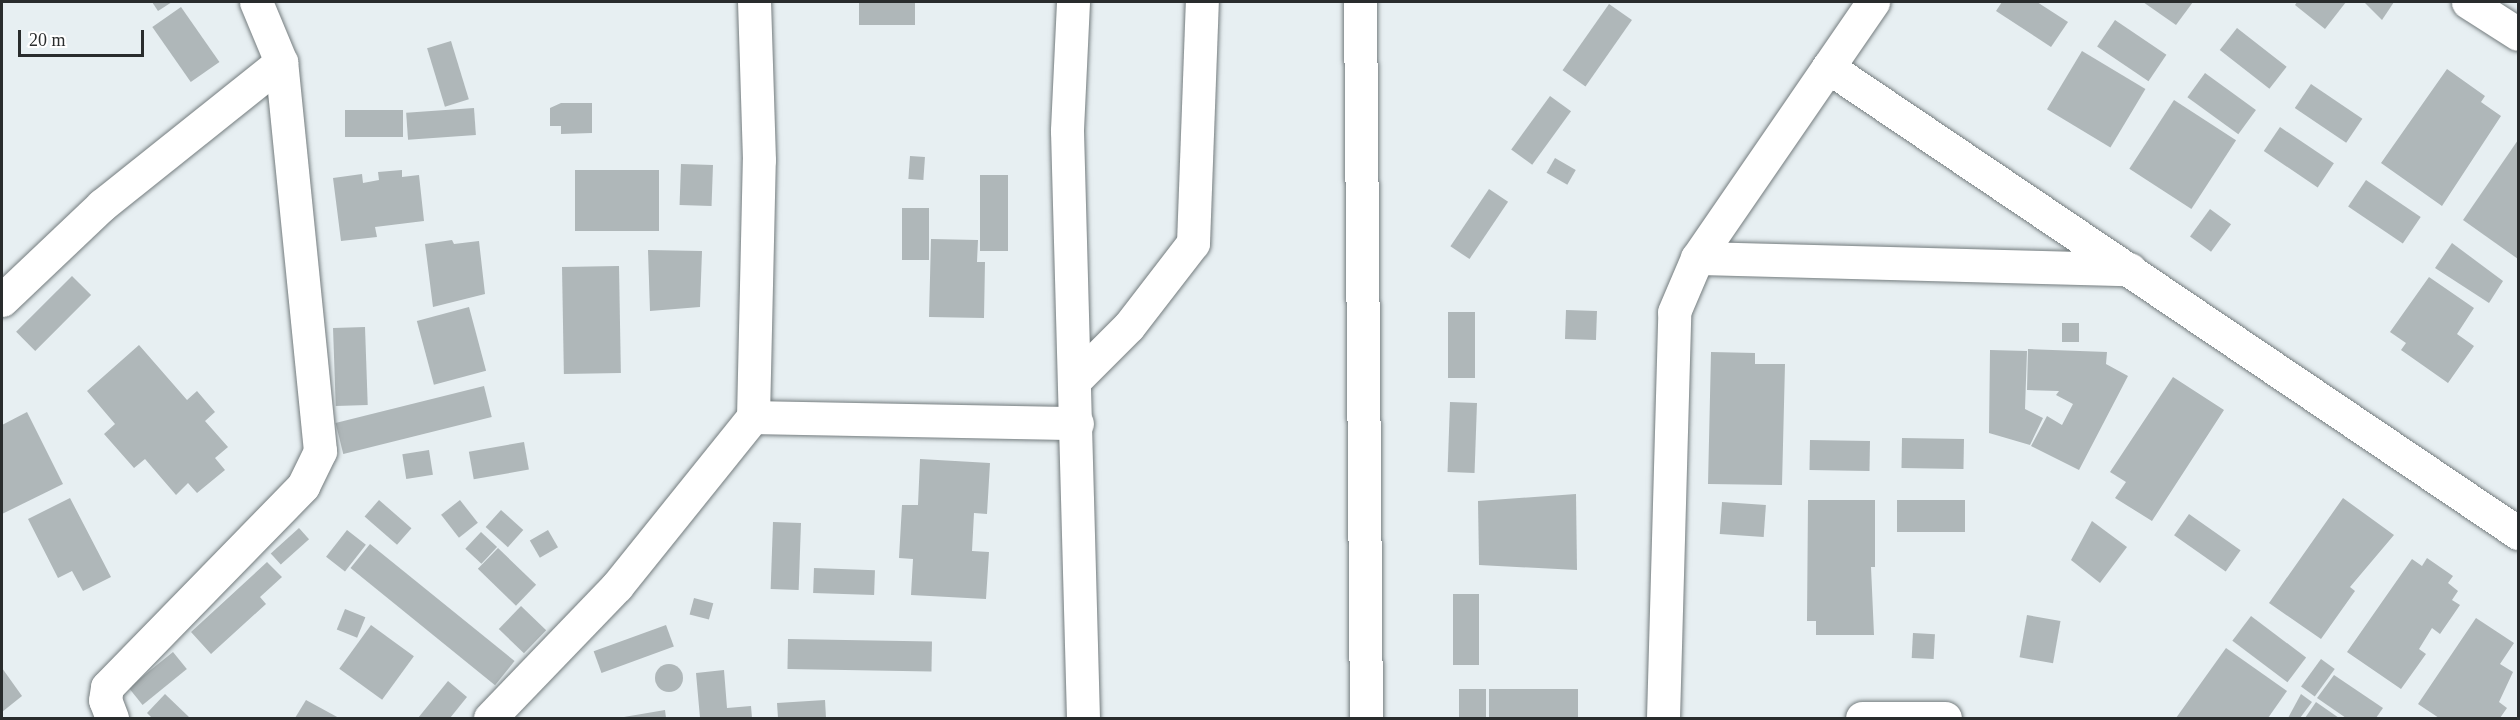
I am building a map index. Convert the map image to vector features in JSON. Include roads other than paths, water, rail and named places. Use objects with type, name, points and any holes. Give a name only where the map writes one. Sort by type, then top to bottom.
[{"type":"street","points":[[112,718],[105,699],[107,687],[303,486],[318,458],[281,62],[256,2]]},
{"type":"street","points":[[490,718],[617,586],[753,417],[759,160],[754,2]]},
{"type":"street","points":[[1073,2],[1067,131],[1077,423],[1083,718]]},
{"type":"street","points":[[1075,380],[1136,318],[1193,243],[1202,2]]},
{"type":"street","points":[[1360,2],[1366,718]]},
{"type":"street","points":[[1663,718],[1674,312],[1697,258],[1873,2]]},
{"type":"street","points":[[2468,2],[2518,34]]},
{"type":"street","points":[[2,300],[102,205],[281,62]]},
{"type":"street","points":[[1828,67],[2518,533]]},
{"type":"street","points":[[1697,258],[2130,269]]},
{"type":"street","points":[[753,417],[1077,423]]},
{"type":"street","points":[[1862,718],[1945,718]]}]
